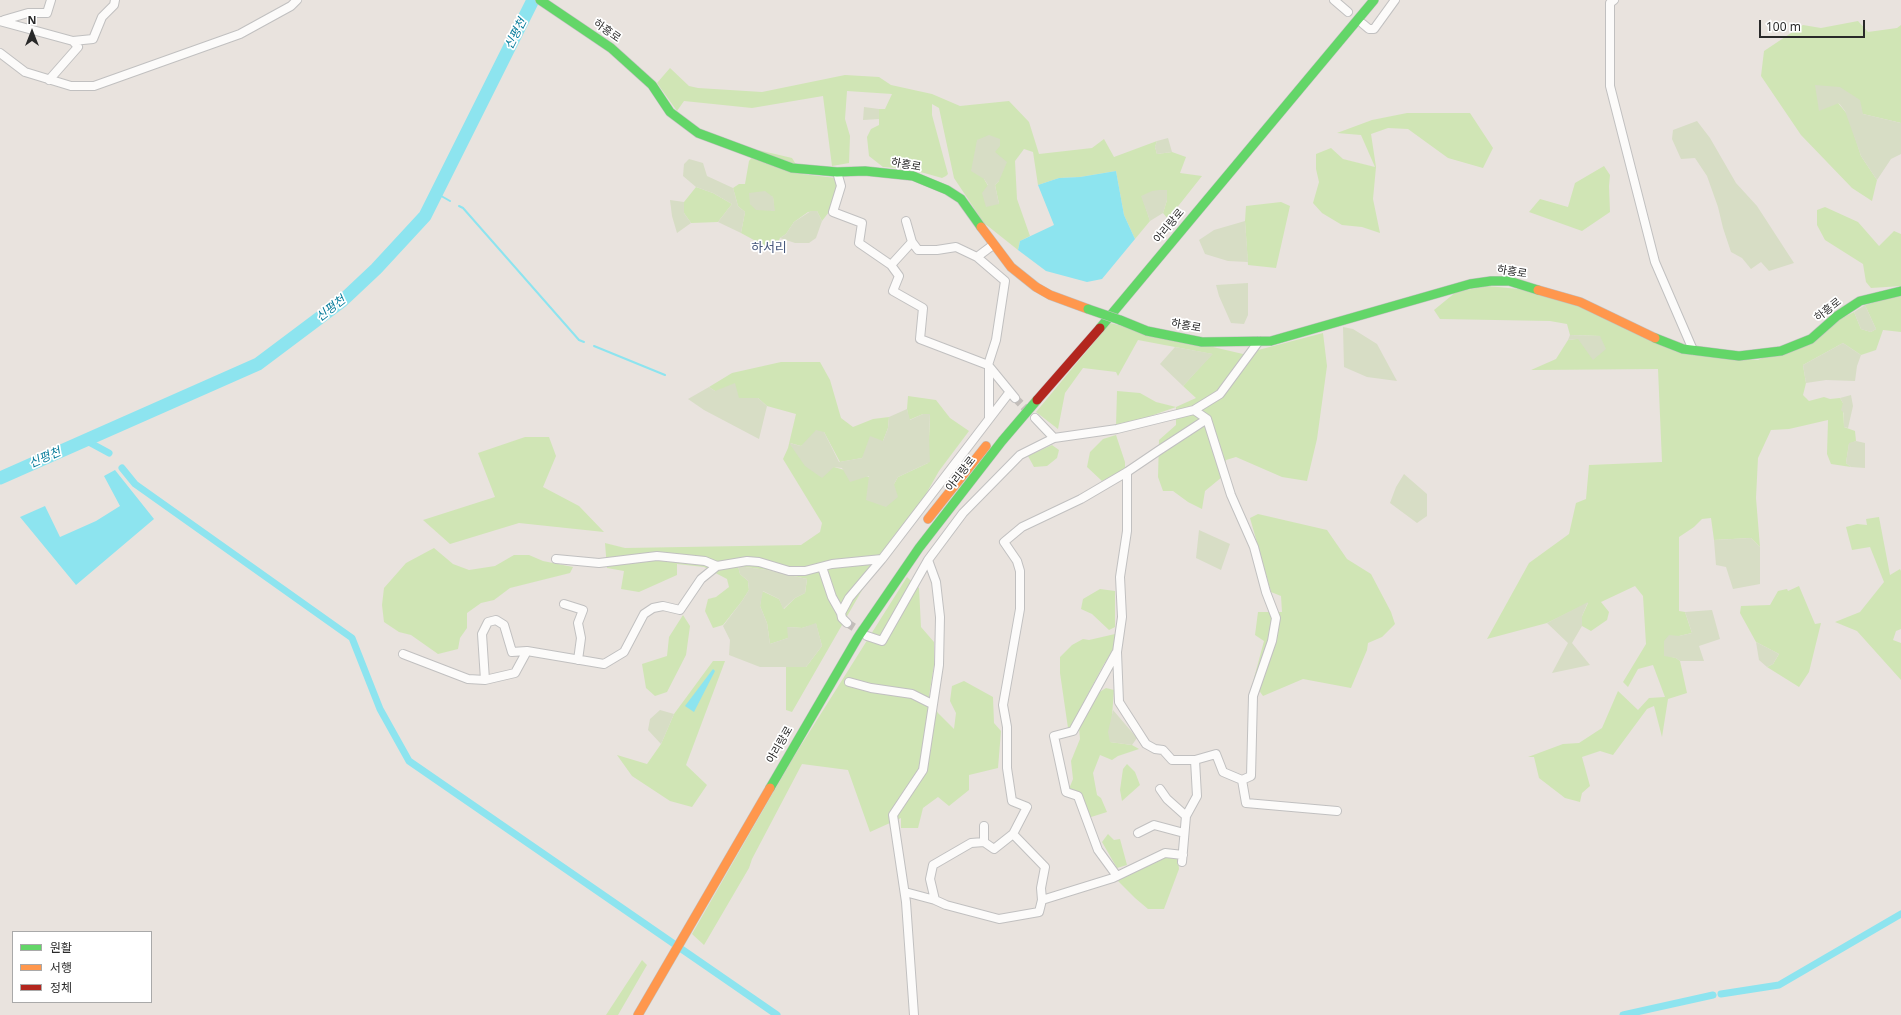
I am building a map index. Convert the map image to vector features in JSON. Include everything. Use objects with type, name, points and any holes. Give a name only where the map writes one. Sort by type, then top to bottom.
[{"type":"main road","name":"하흥로","points":[[540,0],[612,48],[652,85],[670,112],[698,133],[792,168],[837,172],[865,171],[913,176],[947,190],[961,199],[993,245],[1011,267],[1036,286],[1050,295],[1147,331],[1202,342],[1271,341],[1470,284],[1508,281],[1580,302],[1655,338],[1684,349],[1739,356],[1781,352],[1811,339],[1836,316],[1860,301],[1901,291]]},
{"type":"main road","points":[[1347,15],[1362,0]]},
{"type":"main road","name":"아리랑로","points":[[638,1015],[858,637],[919,548],[1002,441],[1119,305],[1374,0]]},
{"type":"main road","points":[[1092,322],[1107,304]]},
{"type":"main road","name":"아리랑로","points":[[922,527],[969,465],[1046,376]]},
{"type":"main road","points":[[849,633],[857,621]]},
{"type":"main road","points":[[631,1009],[638,996]]},
{"type":"street","points":[[0,22],[28,14],[47,13],[51,0]]},
{"type":"street","points":[[0,22],[21,25],[73,41],[93,39],[102,17],[114,6],[116,0]]},
{"type":"street","points":[[0,53],[25,72],[70,86],[94,86],[240,34],[291,6],[297,0]]},
{"type":"street","points":[[1334,0],[1347,15]]},
{"type":"street","points":[[1363,24],[1369,29],[1374,29],[1395,0]]},
{"type":"street","points":[[1614,0],[1610,3],[1610,86],[1655,262],[1693,350]]},
{"type":"street","points":[[49,80],[78,47],[73,41]]},
{"type":"street","points":[[837,172],[841,186],[833,212],[862,224],[859,243],[891,265],[899,276],[893,291],[923,308],[920,339],[989,366],[1012,396],[989,418],[882,559],[850,598],[841,613]]},
{"type":"street","points":[[906,221],[912,242],[918,250],[937,250],[956,247],[977,257],[1005,281],[996,340],[989,366],[989,418]]},
{"type":"street","points":[[891,265],[912,242]]},
{"type":"street","points":[[977,257],[993,245]]},
{"type":"street","points":[[867,636],[882,641],[928,560],[963,513],[1020,455],[1054,438],[1117,429],[1194,410],[1220,394],[1259,342]]},
{"type":"street","points":[[1127,472],[1127,531],[1120,577],[1122,617],[1117,652],[1118,702],[1146,744],[1154,749],[1163,750],[1172,760],[1195,760],[1216,754],[1223,772],[1242,780],[1251,776],[1253,696],[1272,641],[1276,618],[1266,592],[1254,547],[1231,495],[1207,419],[1194,410]]},
{"type":"street","points":[[1035,418],[1054,438]]},
{"type":"street","points":[[935,900],[930,879],[932,865],[971,844],[984,842],[994,849],[1012,834],[1027,807],[1012,801],[1007,768],[1007,727],[1003,705],[1020,609],[1020,572],[1017,562],[1004,542],[1022,527],[1081,499],[1127,472],[1158,450],[1207,419]]},
{"type":"street","points":[[556,559],[600,563],[657,556],[706,562],[717,566],[747,561],[759,562],[789,571],[805,571],[832,564],[882,559]]},
{"type":"street","points":[[914,1015],[904,892],[894,815],[923,770],[939,665],[940,617],[936,582],[928,560]]},
{"type":"street","points":[[485,680],[482,634],[488,622],[496,620],[504,625],[512,652],[527,651],[604,664],[624,652],[644,614],[653,608],[663,606],[680,610],[701,579],[717,566]]},
{"type":"street","points":[[822,567],[832,597],[841,613],[842,618],[847,623]]},
{"type":"street","points":[[564,604],[583,610],[578,623],[581,638],[578,660]]},
{"type":"street","points":[[403,654],[468,679],[485,680],[515,673],[527,651]]},
{"type":"street","points":[[1117,652],[1073,730],[1054,736],[1066,792],[1078,796],[1098,850],[1117,876]]},
{"type":"street","points":[[849,682],[871,688],[912,694],[932,704]]},
{"type":"street","points":[[1042,900],[1117,876],[1165,853],[1182,858],[1186,816],[1197,796],[1195,760]]},
{"type":"street","points":[[1242,780],[1246,803],[1337,811]]},
{"type":"street","points":[[1160,789],[1167,799],[1186,816]]},
{"type":"street","points":[[984,826],[984,842]]},
{"type":"street","points":[[1138,833],[1154,826],[1184,833]]},
{"type":"street","points":[[904,892],[999,919],[1039,912],[1042,900],[1041,888],[1045,867],[1012,834]]},
{"type":"green space","points":[[1858,21],[1868,32],[1897,28],[1901,25],[1901,123],[1863,114],[1838,103],[1848,115],[1861,156],[1877,180],[1872,201],[1852,188],[1801,135],[1761,76],[1764,51],[1803,25],[1821,28]]},
{"type":"green space","points":[[670,68],[689,86],[698,88],[762,92],[845,75],[879,77],[891,85],[932,94],[960,106],[1009,101],[1029,122],[1039,154],[1092,148],[1104,139],[1114,157],[1157,141],[1155,147],[1157,154],[1172,152],[1186,157],[1180,173],[1202,176],[1168,219],[1163,213],[1167,200],[1142,196],[1150,221],[1135,239],[1124,215],[1116,171],[1080,177],[1059,178],[1038,185],[1033,152],[1024,149],[1015,161],[1017,199],[1030,236],[1020,241],[1018,250],[984,223],[954,178],[939,108],[932,104],[932,115],[948,174],[942,178],[910,169],[883,167],[869,156],[867,137],[871,129],[879,125],[879,109],[885,109],[892,94],[847,91],[845,119],[850,136],[849,163],[832,166],[823,96],[752,108],[684,101],[677,111],[657,83]],"holes":[[[989,135],[995,152],[999,181],[995,185],[999,204],[984,179]]]},
{"type":"green space","points":[[1815,85],[1840,87],[1860,100],[1863,114],[1901,123],[1901,154],[1891,159],[1877,180],[1861,156],[1845,111],[1839,103],[1819,111]]},
{"type":"green space","points":[[864,107],[879,109],[879,119],[863,120]]},
{"type":"green space","points":[[1407,113],[1470,113],[1493,148],[1483,168],[1448,158],[1408,129],[1388,128],[1371,134],[1376,167],[1373,199],[1380,233],[1362,227],[1342,225],[1322,213],[1313,203],[1319,182],[1316,169],[1316,154],[1331,148],[1343,159],[1375,167],[1361,135],[1337,133],[1372,120]]},
{"type":"green space","points":[[1697,121],[1710,138],[1736,183],[1757,206],[1794,263],[1769,271],[1761,262],[1751,269],[1742,258],[1731,252],[1707,176],[1695,158],[1681,159],[1672,139],[1673,130]]},
{"type":"green space","points":[[989,135],[1000,139],[1000,146],[995,152],[1007,162],[999,181],[995,185],[999,204],[986,207],[982,193],[988,185],[984,179],[971,171],[977,140]]},
{"type":"green space","points":[[1168,138],[1172,152],[1157,154],[1155,147],[1157,141]]},
{"type":"green space","points":[[758,150],[792,158],[802,174],[836,178],[838,187],[832,208],[822,221],[817,211],[808,212],[794,222],[786,234],[780,238],[774,251],[741,233],[745,212],[738,206],[733,188],[739,184],[745,184],[749,161]],"holes":[[[750,193],[773,197],[774,211],[750,204]]]},
{"type":"green space","points":[[689,159],[703,163],[707,176],[733,188],[738,206],[745,212],[741,233],[718,222],[732,204],[713,193],[696,187],[683,176],[684,164]]},
{"type":"green space","points":[[1604,166],[1610,175],[1610,212],[1582,231],[1529,212],[1540,199],[1568,207],[1575,183]]},
{"type":"green space","points":[[696,187],[713,193],[732,204],[718,222],[691,223],[684,213],[684,202]]},
{"type":"green space","points":[[1167,190],[1167,200],[1163,213],[1150,221],[1141,196],[1152,191]]},
{"type":"green space","points":[[765,191],[773,197],[775,211],[756,210],[750,204],[749,193]]},
{"type":"green space","points":[[670,200],[684,202],[684,213],[691,223],[677,233],[672,216]]},
{"type":"green space","points":[[1281,202],[1290,206],[1276,268],[1248,265],[1245,221],[1246,206]]},
{"type":"green space","points":[[1825,207],[1858,222],[1879,246],[1894,231],[1901,234],[1901,286],[1871,288],[1866,282],[1863,264],[1825,240],[1817,225],[1817,210]]},
{"type":"green space","points":[[811,211],[817,211],[822,221],[816,238],[809,243],[795,243],[780,238],[786,234],[794,222]]},
{"type":"green space","points":[[1245,221],[1248,262],[1228,261],[1205,254],[1199,240],[1214,230]]},
{"type":"green space","points":[[1248,283],[1248,315],[1244,324],[1231,323],[1219,296],[1216,285]]},
{"type":"green space","points":[[1487,286],[1519,289],[1570,302],[1717,357],[1758,360],[1854,312],[1861,329],[1871,332],[1876,329],[1865,305],[1901,295],[1901,332],[1883,330],[1876,350],[1861,355],[1843,343],[1803,365],[1806,383],[1803,395],[1809,401],[1824,397],[1830,399],[1840,398],[1843,403],[1844,427],[1855,431],[1856,441],[1849,444],[1846,463],[1851,467],[1831,464],[1827,454],[1828,420],[1789,429],[1771,430],[1758,458],[1756,498],[1760,547],[1751,538],[1714,540],[1711,518],[1702,519],[1694,527],[1679,537],[1679,611],[1685,612],[1692,633],[1679,636],[1664,655],[1676,658],[1680,661],[1687,693],[1668,699],[1662,737],[1654,706],[1647,709],[1613,755],[1600,751],[1582,757],[1590,786],[1582,793],[1580,802],[1565,798],[1539,778],[1534,757],[1528,757],[1563,744],[1579,743],[1602,728],[1618,691],[1638,710],[1649,698],[1665,697],[1653,665],[1638,669],[1628,687],[1623,682],[1646,644],[1643,596],[1635,586],[1601,602],[1609,612],[1607,620],[1591,631],[1582,626],[1582,616],[1588,603],[1547,623],[1487,639],[1529,563],[1569,534],[1576,503],[1586,499],[1589,465],[1662,462],[1658,369],[1531,370],[1556,359],[1568,340],[1600,336],[1570,335],[1567,324],[1550,321],[1440,319],[1434,310],[1456,292]]},
{"type":"green space","points":[[1865,305],[1876,329],[1871,332],[1861,329],[1854,312]]},
{"type":"green space","points":[[1110,323],[1243,354],[1323,333],[1327,366],[1317,439],[1307,481],[1282,477],[1236,457],[1226,460],[1222,477],[1205,491],[1202,509],[1188,502],[1173,491],[1163,491],[1158,477],[1159,440],[1176,425],[1176,407],[1196,398],[1183,386],[1212,354],[1138,340],[1118,376],[1116,372],[1083,368],[1065,393],[1058,429],[1036,412]]},
{"type":"green space","points":[[1343,327],[1353,329],[1377,344],[1397,381],[1367,377],[1344,367]]},
{"type":"green space","points":[[1570,335],[1600,336],[1606,349],[1593,360],[1578,339],[1568,340]]},
{"type":"green space","points":[[1843,343],[1861,355],[1857,366],[1855,381],[1826,380],[1806,383],[1803,365]]},
{"type":"green space","points":[[1175,347],[1213,354],[1183,386],[1160,364]]},
{"type":"green space","points":[[781,362],[820,362],[830,380],[841,418],[853,427],[873,419],[889,417],[888,428],[883,441],[862,458],[840,462],[824,432],[801,446],[790,443],[834,467],[894,484],[898,477],[928,463],[930,415],[923,414],[909,420],[907,409],[908,396],[936,400],[950,418],[969,431],[939,471],[922,501],[892,538],[792,712],[786,710],[786,667],[806,667],[822,646],[816,624],[802,628],[788,627],[788,638],[770,644],[767,623],[760,606],[762,591],[779,599],[784,609],[795,598],[805,593],[807,579],[767,570],[738,566],[740,574],[748,581],[749,590],[723,625],[713,628],[705,611],[708,599],[716,597],[729,587],[727,579],[704,567],[677,564],[677,575],[639,592],[621,589],[624,571],[607,568],[605,543],[625,548],[801,545],[820,532],[822,523],[783,459],[788,448],[796,414],[767,406],[758,398],[738,398],[715,391],[709,387],[732,373]]},
{"type":"green space","points":[[735,383],[739,398],[758,398],[767,406],[759,439],[704,410],[688,399],[709,387],[715,391]]},
{"type":"green space","points":[[1117,391],[1140,393],[1156,402],[1176,407],[1128,424],[1116,426]]},
{"type":"green space","points":[[1851,395],[1853,406],[1848,428],[1844,427],[1844,413],[1841,410],[1843,403],[1840,398]]},
{"type":"green space","points":[[907,409],[910,420],[923,414],[930,414],[930,462],[898,477],[894,484],[898,497],[886,507],[866,500],[869,476],[850,482],[842,468],[834,467],[822,478],[805,466],[789,443],[801,446],[816,430],[824,432],[839,462],[862,458],[870,436],[883,441],[888,428],[889,417]]},
{"type":"green space","points":[[1116,435],[1125,462],[1125,469],[1102,481],[1087,467],[1090,452],[1103,439]]},
{"type":"green space","points":[[525,437],[549,437],[556,456],[543,487],[579,506],[604,532],[519,523],[450,544],[423,520],[495,497],[478,453]]},
{"type":"green space","points":[[1856,441],[1865,443],[1865,468],[1851,467],[1846,463],[1849,443]]},
{"type":"green space","points":[[1052,445],[1059,450],[1057,458],[1047,466],[1034,467],[1028,456]]},
{"type":"green space","points":[[1404,474],[1427,494],[1427,516],[1417,523],[1390,503],[1396,487]]},
{"type":"green space","points":[[1258,514],[1327,530],[1347,559],[1371,574],[1391,612],[1395,624],[1382,637],[1368,643],[1367,650],[1351,688],[1303,679],[1263,696],[1253,682],[1264,641],[1255,635],[1258,612],[1282,612],[1281,596],[1271,592],[1250,518]]},
{"type":"green space","points":[[1879,517],[1890,575],[1900,569],[1901,571],[1901,629],[1896,631],[1893,640],[1901,643],[1901,680],[1857,631],[1835,622],[1860,612],[1884,582],[1870,547],[1852,550],[1846,527],[1857,524],[1867,525],[1866,519]]},
{"type":"green space","points":[[1199,530],[1230,544],[1221,570],[1196,558]]},
{"type":"green space","points":[[1751,538],[1760,547],[1760,584],[1733,589],[1726,567],[1716,565],[1714,540]]},
{"type":"green space","points":[[434,548],[453,564],[469,570],[495,566],[514,555],[529,555],[543,561],[573,567],[570,573],[510,588],[494,600],[481,603],[467,613],[467,628],[460,638],[458,649],[438,654],[411,635],[399,632],[384,622],[382,605],[384,588],[406,563]]},
{"type":"green space","points":[[738,566],[767,570],[807,579],[805,593],[795,598],[783,609],[779,599],[763,591],[760,606],[767,623],[770,644],[788,638],[787,627],[802,628],[816,623],[822,646],[806,667],[760,667],[729,655],[730,640],[723,626],[749,590],[748,581],[740,574]]},
{"type":"green space","points":[[907,577],[919,588],[921,627],[934,642],[934,665],[929,696],[938,713],[954,729],[956,713],[950,701],[952,686],[964,681],[993,697],[994,723],[1001,731],[998,768],[969,775],[969,790],[949,806],[938,797],[923,808],[918,828],[901,828],[901,818],[870,832],[848,770],[802,764],[752,859],[749,868],[704,945],[692,934],[793,758]]},
{"type":"green space","points":[[1799,586],[1815,624],[1821,623],[1809,672],[1799,687],[1767,667],[1773,664],[1779,654],[1756,642],[1740,613],[1741,606],[1770,605],[1778,591],[1787,589],[1788,591]]},
{"type":"green space","points":[[1100,589],[1115,591],[1115,627],[1109,630],[1092,614],[1081,609],[1083,599]]},
{"type":"green space","points":[[1588,602],[1582,616],[1582,626],[1572,643],[1590,665],[1552,673],[1568,643],[1547,623]]},
{"type":"green space","points":[[1712,610],[1720,639],[1699,646],[1704,661],[1680,661],[1676,658],[1664,656],[1664,641],[1669,635],[1679,636],[1692,633],[1685,612]]},
{"type":"green space","points":[[683,615],[690,626],[686,655],[667,692],[655,696],[646,688],[642,664],[667,656],[669,637]]},
{"type":"green space","points":[[1115,634],[1116,646],[1104,664],[1070,728],[1068,728],[1060,673],[1060,657],[1072,645],[1083,639],[1089,640]]},
{"type":"green space","points":[[1756,642],[1779,654],[1773,664],[1767,667],[1759,660]]},
{"type":"green space","points":[[713,661],[725,661],[686,765],[707,785],[692,807],[670,801],[632,776],[617,755],[647,764],[661,744],[674,714]]},
{"type":"green space","points":[[1106,688],[1114,690],[1110,742],[1132,745],[1139,749],[1118,756],[1112,760],[1100,755],[1093,773],[1097,795],[1101,798],[1107,812],[1088,818],[1069,789],[1073,779],[1071,761],[1080,739],[1079,727],[1096,694]]},
{"type":"green space","points":[[660,710],[674,714],[661,744],[648,730],[650,719]]},
{"type":"green space","points":[[1113,710],[1137,738],[1132,745],[1110,742],[1108,732]]},
{"type":"green space","points":[[1127,764],[1135,772],[1140,785],[1122,801],[1120,790],[1123,769]]},
{"type":"green space","points":[[1108,834],[1114,840],[1120,839],[1127,865],[1117,868],[1102,842]]},
{"type":"green space","points":[[1165,856],[1178,858],[1179,869],[1164,909],[1148,909],[1116,879]]},
{"type":"green space","points":[[642,960],[647,965],[618,1015],[606,1015]]},
{"type":"water","points":[[1116,171],[1124,215],[1135,239],[1102,279],[1087,282],[1046,271],[1018,250],[1020,241],[1054,225],[1038,185],[1059,178],[1080,177]]},
{"type":"water","points":[[115,470],[154,519],[76,585],[20,517],[45,506],[60,537],[96,521],[120,506],[104,476]]},
{"type":"water","points":[[713,669],[715,671],[694,712],[685,706]]},
{"type":"waterway","name":"신평천","points":[[0,478],[258,364],[342,301],[376,269],[425,216],[533,0]]},
{"type":"waterway","points":[[436,193],[450,201]]},
{"type":"waterway","points":[[459,206],[463,208],[579,340],[584,342]]},
{"type":"waterway","points":[[594,346],[665,375]]},
{"type":"waterway","points":[[85,440],[109,453]]},
{"type":"waterway","points":[[122,468],[135,484],[352,638],[380,709],[409,761],[777,1015]]},
{"type":"waterway","points":[[1721,994],[1779,985],[1901,914]]},
{"type":"waterway","points":[[1623,1015],[1713,995]]},
{"type":"tunnel","points":[[1015,398],[1030,413]]},
{"type":"tunnel","points":[[847,623],[863,633]]},
{"type":"traffic: fast","points":[[540,0],[611,48],[652,85],[670,112],[698,133],[792,168],[837,172],[865,171],[913,176],[947,190],[961,199],[981,227]]},
{"type":"traffic: fast","points":[[1100,328],[1374,0]]},
{"type":"traffic: fast","points":[[1120,320],[1147,331],[1202,342],[1271,341],[1470,284],[1491,281],[1509,281],[1538,290]]},
{"type":"traffic: fast","points":[[1655,338],[1683,349],[1739,356],[1781,351],[1811,339],[1837,316],[1860,301],[1901,291]]},
{"type":"traffic: fast","points":[[1088,309],[1120,320]]},
{"type":"traffic: fast","points":[[770,788],[858,637],[919,548],[1002,441],[1037,400]]},
{"type":"traffic: slow","points":[[981,227],[1011,267],[1036,287],[1050,295],[1088,309]]},
{"type":"traffic: slow","points":[[1538,290],[1580,302],[1655,338]]},
{"type":"traffic: slow","points":[[928,519],[986,446]]},
{"type":"traffic: slow","points":[[638,1015],[770,788]]},
{"type":"traffic: jam","points":[[1037,400],[1100,328]]},
{"type":"district","name":"하서리","points":[[769,248]]}]
